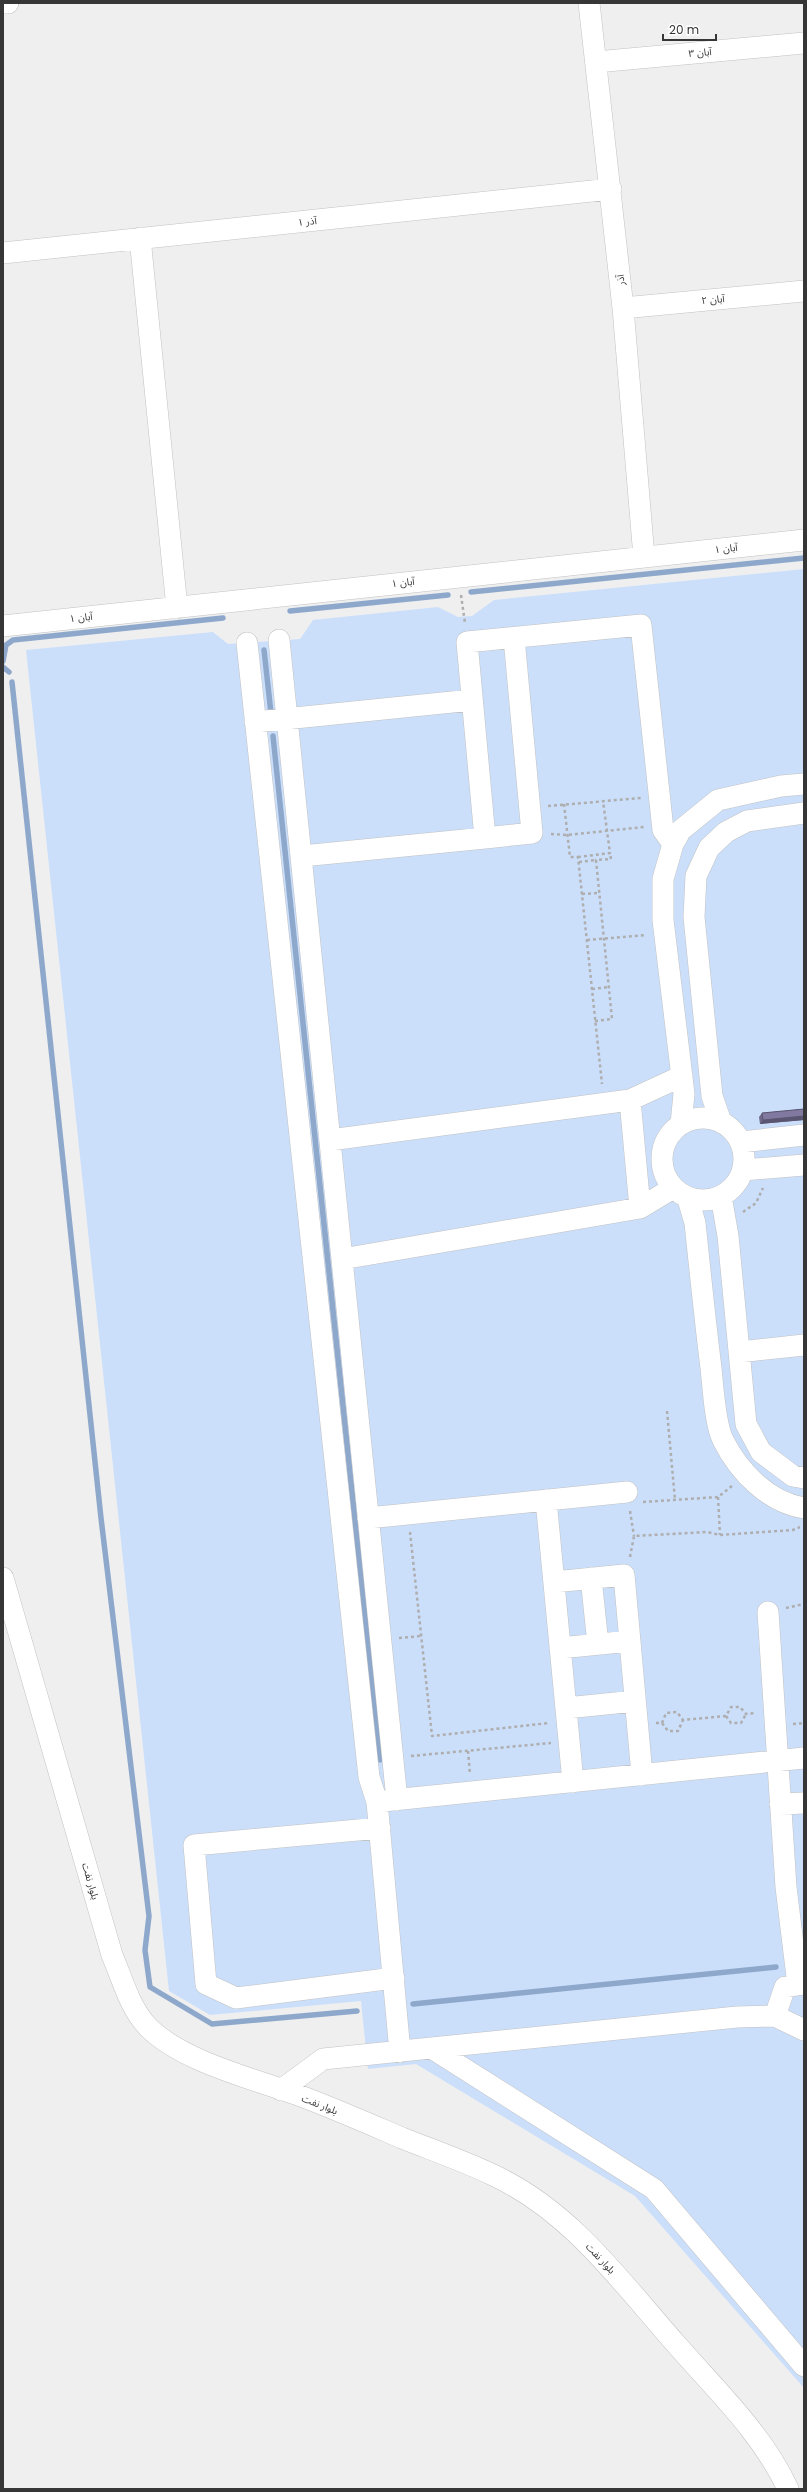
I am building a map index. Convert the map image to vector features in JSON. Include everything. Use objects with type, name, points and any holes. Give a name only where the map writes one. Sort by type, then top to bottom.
[{"type":"street","points":[[3,4],[8,3]]},
{"type":"street","name":"آذر","points":[[589,3],[611,189],[623,308],[644,557]]},
{"type":"street","name":"آبان ۳","points":[[596,62],[804,43]]},
{"type":"street","name":"آذر ۱","points":[[3,253],[611,189]]},
{"type":"street","points":[[140,238],[177,608]]},
{"type":"street","name":"آبان ۲","points":[[623,308],[804,291]]},
{"type":"street","name":"آبان ۱","points":[[3,626],[804,540]]},
{"type":"street","points":[[485,838],[467,642],[641,624],[662,825],[663,830],[673,844]]},
{"type":"street","points":[[302,856],[532,833],[514,638]]},
{"type":"street","points":[[279,640],[393,1758],[387,1801],[380,1828],[400,2052]]},
{"type":"street","points":[[246,643],[369,1777],[387,1801]]},
{"type":"street","points":[[255,722],[472,700]]},
{"type":"street","points":[[681,1124],[684,1094],[664,927],[663,879],[673,844],[681,830],[718,800],[781,786],[804,784]]},
{"type":"street","points":[[721,1122],[712,1096],[694,917],[696,876],[709,848],[726,832],[747,821],[804,813]]},
{"type":"street","points":[[664,927],[694,917]]},
{"type":"street","points":[[330,1140],[630,1100],[682,1076]]},
{"type":"street","points":[[630,1100],[640,1208]]},
{"type":"street","points":[[342,1259],[640,1208],[680,1193],[701,1201],[721,1196],[738,1183],[744,1170],[745,1156],[741,1142],[733,1130],[721,1122],[708,1118],[694,1119],[681,1124],[671,1132],[664,1144],[661,1157],[662,1170],[680,1193],[695,1223],[714,1400],[722,1439],[738,1466],[757,1485],[776,1499],[804,1508]]},
{"type":"street","points":[[741,1142],[804,1135]]},
{"type":"street","points":[[744,1170],[804,1165]]},
{"type":"street","points":[[721,1196],[728,1236],[746,1424],[761,1452],[793,1476],[804,1478]]},
{"type":"street","points":[[739,1352],[804,1345]]},
{"type":"street","points":[[368,1518],[546,1500],[628,1498]]},
{"type":"street","points":[[546,1500],[573,1782]]},
{"type":"street","points":[[554,1582],[624,1575],[642,1775]]},
{"type":"street","points":[[3,1578],[14,1617]]},
{"type":"street","points":[[591,1578],[598,1644]]},
{"type":"street","points":[[3,1599],[14,1617]]},
{"type":"street","points":[[768,1612],[780,1804],[795,1886],[801,1984],[785,1987],[775,2016]]},
{"type":"street","name":"بلوار نفت","points":[[14,1617],[112,1955],[138,2012],[148,2027],[163,2039],[194,2056],[244,2078],[281,2090],[494,2175],[541,2202],[584,2240],[730,2405],[765,2446],[788,2489]]},
{"type":"street","points":[[560,1648],[630,1641]]},
{"type":"street","points":[[567,1723],[635,1701]]},
{"type":"street","points":[[387,1801],[804,1758]]},
{"type":"street","points":[[780,1804],[804,1803]]},
{"type":"street","points":[[380,1828],[194,1845],[206,1984],[236,1998],[394,1978]]},
{"type":"street","points":[[281,2090],[322,2059],[433,2049],[737,2017],[775,2016],[804,2030]]},
{"type":"street","points":[[433,2049],[654,2189],[804,2366]]},
{"type":"path","points":[[459,576],[467,642]]},
{"type":"path","points":[[530,807],[660,797]]},
{"type":"path","points":[[578,862],[611,859],[604,801]]},
{"type":"path","points":[[564,804],[570,857],[610,853]]},
{"type":"path","points":[[532,833],[567,835],[662,825]]},
{"type":"path","points":[[578,857],[604,1104]]},
{"type":"path","points":[[595,1021],[612,1019],[596,860]]},
{"type":"path","points":[[582,894],[599,893]]},
{"type":"path","points":[[587,940],[664,927]]},
{"type":"path","points":[[592,989],[609,987]]},
{"type":"path","points":[[728,1236],[740,1214],[756,1203],[761,1189],[765,1186]]},
{"type":"path","points":[[667,1412],[675,1500]]},
{"type":"path","points":[[624,1575],[630,1561],[634,1536],[628,1498],[675,1500],[718,1497],[733,1484]]},
{"type":"path","points":[[718,1497],[720,1535]]},
{"type":"path","points":[[408,1514],[432,1736],[567,1723]]},
{"type":"path","points":[[634,1536],[706,1532],[720,1535],[793,1530],[804,1526]]},
{"type":"path","points":[[395,1638],[421,1636]]},
{"type":"path","points":[[726,1716],[731,1707],[740,1707],[746,1714]]},
{"type":"path","points":[[662,1723],[666,1713],[676,1712],[683,1720]]},
{"type":"path","points":[[746,1714],[774,1712]]},
{"type":"path","points":[[726,1716],[731,1723],[741,1722],[746,1714]]},
{"type":"path","points":[[683,1720],[726,1716]]},
{"type":"path","points":[[662,1723],[668,1731],[678,1730],[683,1720]]},
{"type":"path","points":[[393,1758],[567,1723]]},
{"type":"path","points":[[638,1725],[662,1723]]},
{"type":"shaded area","points":[[804,569],[804,2388],[635,2196],[416,2064],[368,2069],[361,2001],[210,2015],[169,1991],[26,650],[213,632],[228,644],[300,639],[313,620],[438,607],[458,617],[472,616],[494,600]]},
{"type":"building","points":[[804,1109],[804,1116],[763,1120],[762,1113]]},
{"type":"waterway","points":[[471,592],[804,558]]},
{"type":"waterway","points":[[290,611],[448,595]]},
{"type":"waterway","points":[[3,661],[6,645],[13,640],[223,618]]},
{"type":"waterway","points":[[264,650],[271,713]]},
{"type":"waterway","points":[[3,667],[9,672]]},
{"type":"waterway","points":[[12,682],[101,1518],[149,1916],[145,1950],[150,1987],[212,2024],[357,2011]]},
{"type":"waterway","points":[[273,736],[380,1760]]},
{"type":"waterway","points":[[413,2004],[776,1967]]}]
